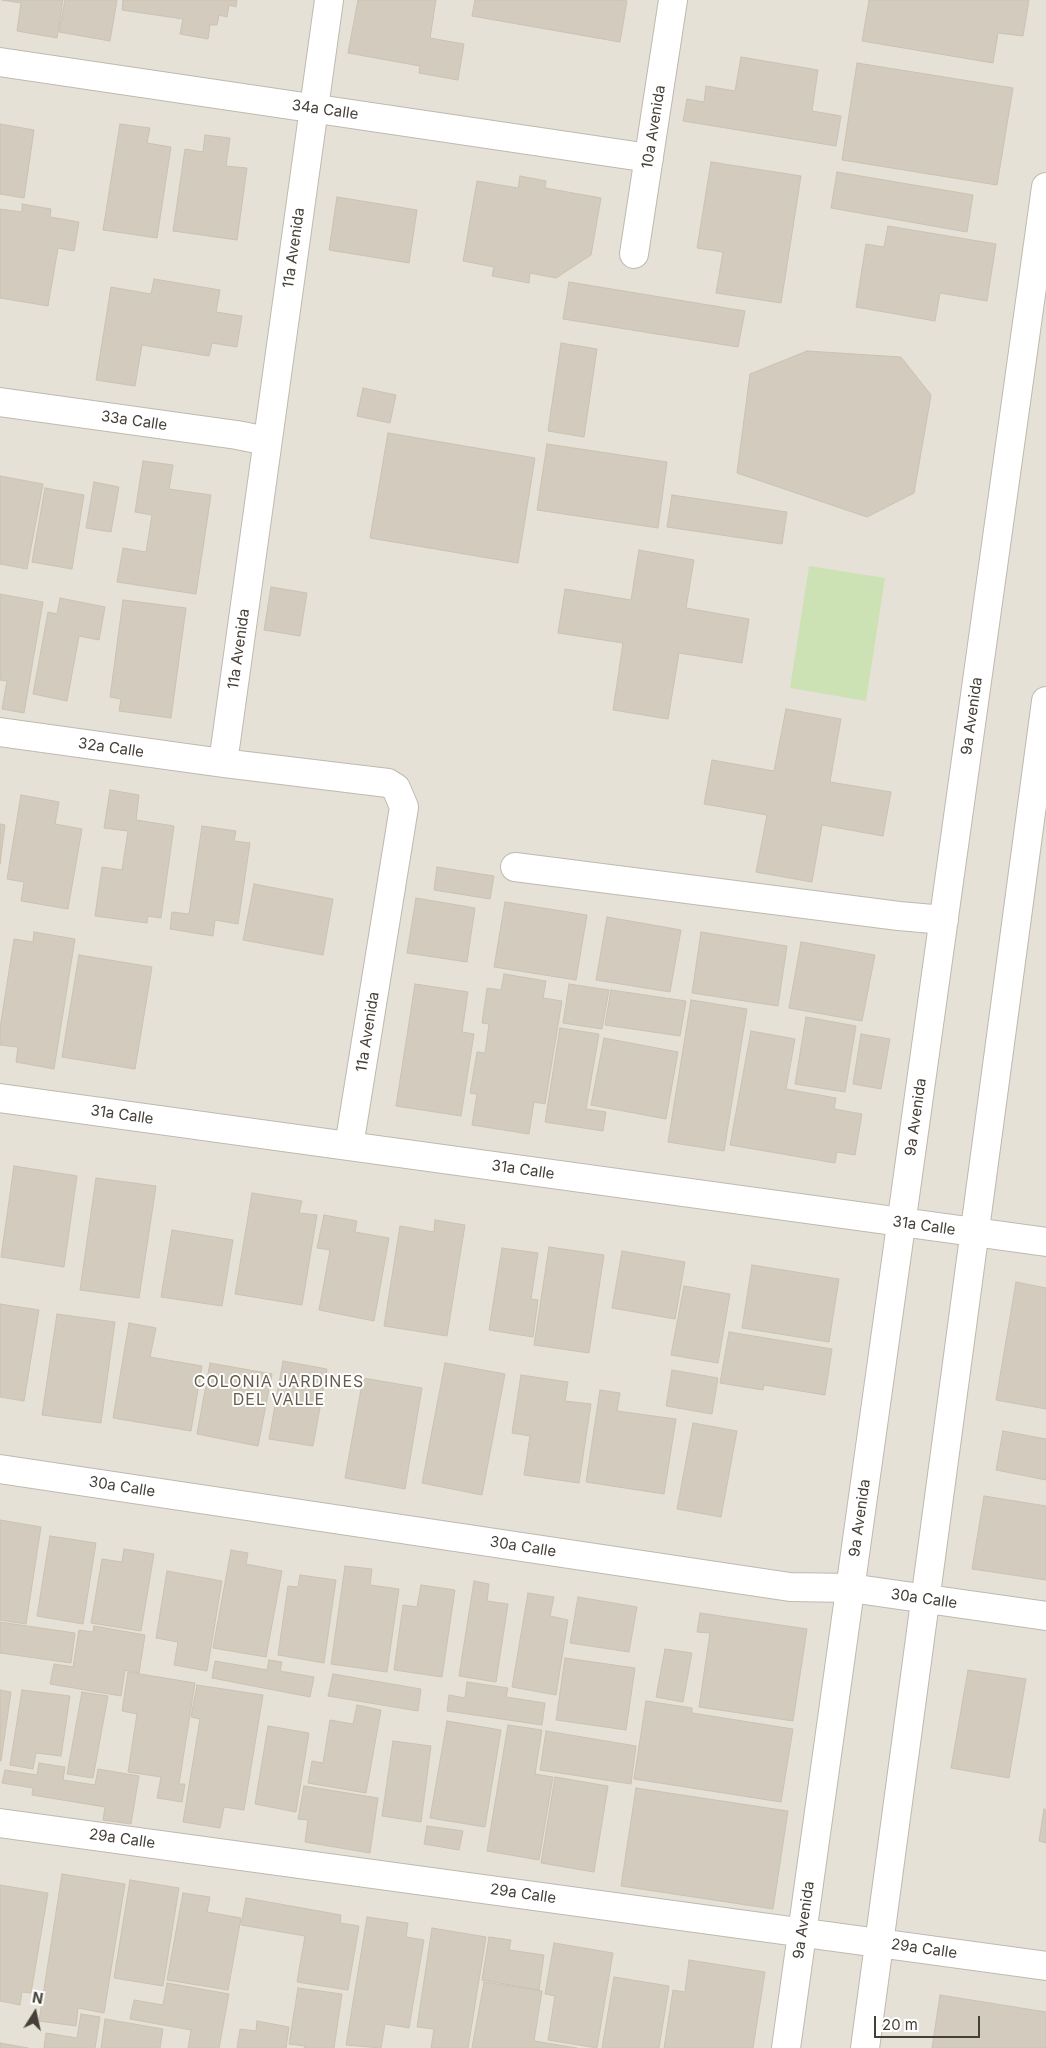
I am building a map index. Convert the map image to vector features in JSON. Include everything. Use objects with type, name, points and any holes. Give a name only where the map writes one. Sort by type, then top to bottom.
[{"type":"street","name":"11a Avenida","points":[[329,0],[223,763],[388,783],[396,788],[404,806],[349,1146]]},
{"type":"street","name":"10a Avenida","points":[[634,254],[673,0]]},
{"type":"street","name":"34a Calle","points":[[0,62],[649,158]]},
{"type":"street","name":"9a Avenida","points":[[786,2048],[944,920],[1038,307],[1046,187]]},
{"type":"street","name":"33a Calle","points":[[0,402],[237,435],[267,441]]},
{"type":"street","points":[[865,2048],[974,1233],[1039,802],[1046,701]]},
{"type":"street","name":"32a Calle","points":[[0,732],[223,763]]},
{"type":"street","points":[[516,867],[898,916],[944,920]]},
{"type":"street","name":"31a Calle","points":[[0,1098],[1046,1242]]},
{"type":"street","name":"30a Calle","points":[[0,1469],[790,1587],[850,1588],[1046,1616]]},
{"type":"street","name":"29a Calle","points":[[0,1823],[1046,1966]]},
{"type":"shaded area","name":"COLONIA JARDINES DEL VALLE","points":[[0,0],[1046,0],[1046,2048],[0,2048]]},
{"type":"green space","points":[[809,566],[885,578],[866,701],[790,688]]},
{"type":"building","points":[[2,0],[63,0],[57,38],[17,31],[21,3]]},
{"type":"building","points":[[65,0],[117,0],[110,41],[59,32]]},
{"type":"building","points":[[123,0],[237,0],[236,7],[229,5],[227,17],[219,15],[217,25],[210,25],[208,39],[180,34],[183,19],[122,10]]},
{"type":"building","points":[[358,0],[436,0],[430,38],[464,44],[458,80],[419,73],[420,66],[348,53]]},
{"type":"building","points":[[475,0],[627,1],[620,42],[472,16]]},
{"type":"building","points":[[869,0],[1029,0],[1023,36],[998,33],[993,63],[862,41]]},
{"type":"building","points":[[741,57],[818,70],[812,111],[841,116],[836,146],[683,121],[687,99],[704,102],[706,86],[735,91]]},
{"type":"building","points":[[857,63],[1013,88],[997,185],[842,160]]},
{"type":"building","points":[[0,124],[34,130],[24,198],[0,194]]},
{"type":"building","points":[[120,124],[150,128],[147,143],[171,147],[157,238],[103,230]]},
{"type":"building","points":[[205,135],[230,138],[226,166],[247,168],[237,240],[173,231],[185,149],[203,152]]},
{"type":"building","points":[[711,162],[801,176],[781,303],[716,293],[723,252],[697,248]]},
{"type":"building","points":[[837,172],[973,195],[967,232],[831,208]]},
{"type":"building","points":[[520,176],[546,181],[545,188],[601,198],[591,255],[556,278],[530,273],[529,283],[492,276],[494,267],[463,261],[477,181],[518,188]]},
{"type":"building","points":[[337,197],[417,210],[409,263],[329,250]]},
{"type":"building","points":[[22,204],[51,209],[50,217],[79,222],[74,251],[58,248],[48,306],[0,298],[0,209],[22,212]]},
{"type":"building","points":[[888,226],[996,244],[987,301],[940,293],[935,321],[856,307],[866,244],[884,247]]},
{"type":"building","points":[[154,279],[220,290],[216,312],[242,316],[237,347],[212,343],[209,356],[142,345],[135,386],[96,380],[111,287],[151,294]]},
{"type":"building","points":[[569,282],[745,311],[738,347],[563,319]]},
{"type":"building","points":[[561,343],[597,349],[584,437],[548,431]]},
{"type":"building","points":[[807,351],[901,357],[931,395],[914,493],[867,517],[737,473],[750,374]]},
{"type":"building","points":[[363,388],[396,395],[390,423],[357,416]]},
{"type":"building","points":[[388,433],[535,458],[518,563],[370,538]]},
{"type":"building","points":[[547,444],[667,462],[658,528],[537,510]]},
{"type":"building","points":[[143,461],[173,465],[169,489],[211,495],[196,594],[117,582],[123,548],[146,552],[152,515],[135,512]]},
{"type":"building","points":[[0,476],[43,484],[27,569],[0,564]]},
{"type":"building","points":[[94,482],[119,487],[111,532],[86,528]]},
{"type":"building","points":[[45,488],[84,495],[72,569],[32,562]]},
{"type":"building","points":[[672,495],[787,512],[782,544],[667,527]]},
{"type":"building","points":[[639,550],[694,560],[686,608],[749,619],[742,663],[679,653],[668,719],[613,710],[623,643],[558,633],[565,589],[631,600]]},
{"type":"building","points":[[271,587],[307,593],[300,636],[264,630]]},
{"type":"building","points":[[0,594],[43,602],[24,713],[2,709],[7,681],[0,680]]},
{"type":"building","points":[[60,598],[105,607],[99,640],[79,636],[67,701],[33,694],[48,612],[57,614]]},
{"type":"building","points":[[123,600],[186,608],[171,718],[119,711],[121,699],[110,697]]},
{"type":"building","points":[[786,709],[841,719],[830,782],[891,792],[883,836],[822,825],[812,882],[756,872],[767,815],[704,804],[712,760],[774,771]]},
{"type":"building","points":[[110,790],[139,795],[136,820],[174,826],[161,918],[148,916],[147,923],[95,916],[102,867],[122,870],[128,831],[104,828]]},
{"type":"building","points":[[21,795],[59,802],[55,824],[82,829],[68,909],[21,901],[24,882],[7,879]]},
{"type":"building","points":[[0,824],[5,825],[0,864]]},
{"type":"building","points":[[202,826],[236,831],[234,841],[250,843],[238,924],[215,920],[213,936],[170,929],[172,912],[189,914]]},
{"type":"building","points":[[437,867],[494,876],[490,899],[434,890]]},
{"type":"building","points":[[254,884],[333,899],[323,955],[243,940]]},
{"type":"building","points":[[416,898],[475,908],[467,962],[407,953]]},
{"type":"building","points":[[505,902],[587,915],[576,980],[494,967]]},
{"type":"building","points":[[607,917],[681,930],[670,992],[596,980]]},
{"type":"building","points":[[34,932],[75,939],[54,1069],[16,1062],[18,1047],[0,1045],[0,1028],[14,939],[33,942]]},
{"type":"building","points":[[701,932],[787,946],[778,1006],[692,993]]},
{"type":"building","points":[[801,942],[875,955],[862,1021],[789,1008]]},
{"type":"building","points":[[79,955],[152,967],[135,1069],[62,1057]]},
{"type":"building","points":[[504,974],[546,981],[543,998],[562,1001],[545,1104],[534,1102],[529,1134],[472,1125],[477,1094],[470,1093],[477,1052],[485,1053],[489,1024],[482,1023],[487,988],[501,990]]},
{"type":"building","points":[[415,984],[468,992],[462,1032],[474,1034],[461,1116],[396,1106]]},
{"type":"building","points":[[569,984],[609,990],[602,1029],[563,1023]]},
{"type":"building","points":[[611,990],[686,1001],[680,1036],[605,1025]]},
{"type":"building","points":[[691,1000],[747,1009],[724,1151],[668,1142]]},
{"type":"building","points":[[806,1017],[856,1026],[845,1092],[795,1084]]},
{"type":"building","points":[[560,1028],[599,1034],[586,1109],[606,1112],[603,1131],[545,1122]]},
{"type":"building","points":[[751,1031],[795,1039],[786,1089],[836,1098],[834,1109],[862,1114],[855,1155],[837,1152],[835,1163],[730,1145]]},
{"type":"building","points":[[861,1034],[890,1039],[881,1089],[853,1084]]},
{"type":"building","points":[[604,1038],[678,1052],[666,1119],[591,1105]]},
{"type":"building","points":[[14,1166],[77,1176],[64,1267],[1,1257]]},
{"type":"building","points":[[96,1178],[156,1186],[139,1298],[80,1290]]},
{"type":"building","points":[[252,1193],[302,1201],[299,1213],[317,1215],[302,1305],[235,1294]]},
{"type":"building","points":[[324,1215],[357,1221],[355,1232],[389,1238],[374,1321],[319,1310],[330,1250],[317,1248]]},
{"type":"building","points":[[435,1220],[465,1225],[447,1336],[384,1326],[400,1226],[434,1232]]},
{"type":"building","points":[[172,1230],[233,1240],[222,1306],[161,1297]]},
{"type":"building","points":[[549,1247],[604,1255],[589,1353],[534,1345]]},
{"type":"building","points":[[502,1248],[538,1253],[531,1299],[538,1300],[533,1337],[489,1330]]},
{"type":"building","points":[[622,1251],[685,1262],[675,1319],[612,1308]]},
{"type":"building","points":[[752,1265],[839,1279],[829,1342],[742,1328]]},
{"type":"building","points":[[1016,1282],[1046,1288],[1046,1409],[996,1400]]},
{"type":"building","points":[[684,1286],[730,1294],[718,1363],[671,1355]]},
{"type":"building","points":[[0,1304],[39,1310],[24,1401],[0,1397]]},
{"type":"building","points":[[57,1314],[115,1322],[101,1423],[42,1415]]},
{"type":"building","points":[[129,1323],[156,1328],[150,1357],[202,1366],[191,1431],[113,1418]]},
{"type":"building","points":[[729,1332],[832,1349],[825,1395],[764,1385],[763,1390],[720,1383]]},
{"type":"building","points":[[283,1361],[327,1369],[313,1446],[269,1439]]},
{"type":"building","points":[[210,1363],[272,1374],[258,1446],[197,1434]]},
{"type":"building","points":[[445,1363],[505,1374],[482,1495],[422,1483]]},
{"type":"building","points":[[672,1370],[718,1378],[712,1414],[666,1406]]},
{"type":"building","points":[[521,1375],[568,1382],[565,1401],[591,1404],[579,1483],[524,1475],[530,1436],[512,1433]]},
{"type":"building","points":[[363,1378],[422,1388],[405,1489],[345,1478]]},
{"type":"building","points":[[600,1390],[620,1393],[617,1411],[676,1419],[664,1494],[586,1482]]},
{"type":"building","points":[[693,1423],[737,1431],[721,1517],[677,1509]]},
{"type":"building","points":[[1003,1431],[1046,1439],[1046,1480],[996,1470]]},
{"type":"building","points":[[984,1496],[1046,1506],[1046,1580],[972,1569]]},
{"type":"building","points":[[0,1520],[41,1527],[26,1624],[0,1620]]},
{"type":"building","points":[[50,1536],[96,1543],[83,1624],[37,1616]]},
{"type":"building","points":[[124,1549],[154,1554],[141,1631],[91,1623],[102,1559],[122,1562]]},
{"type":"building","points":[[231,1550],[248,1553],[246,1564],[282,1571],[266,1657],[213,1648]]},
{"type":"building","points":[[345,1566],[372,1569],[370,1585],[399,1589],[387,1672],[331,1664]]},
{"type":"building","points":[[167,1571],[222,1581],[207,1671],[174,1665],[178,1642],[156,1638]]},
{"type":"building","points":[[300,1575],[336,1580],[324,1663],[278,1655],[288,1586],[298,1587]]},
{"type":"building","points":[[474,1581],[489,1584],[487,1601],[508,1604],[496,1682],[459,1676]]},
{"type":"building","points":[[421,1585],[455,1590],[442,1677],[394,1670],[403,1605],[417,1607]]},
{"type":"building","points":[[528,1593],[554,1597],[550,1616],[568,1620],[556,1695],[512,1687]]},
{"type":"building","points":[[578,1597],[637,1607],[629,1652],[570,1643]]},
{"type":"building","points":[[700,1613],[807,1629],[793,1721],[699,1707],[710,1633],[697,1632]]},
{"type":"building","points":[[0,1622],[75,1633],[71,1663],[0,1653]]},
{"type":"building","points":[[94,1626],[145,1635],[139,1673],[125,1670],[121,1696],[50,1684],[54,1664],[73,1667],[79,1630],[93,1632]]},
{"type":"building","points":[[665,1649],[692,1653],[683,1702],[656,1697]]},
{"type":"building","points":[[565,1658],[635,1668],[626,1730],[556,1720]]},
{"type":"building","points":[[269,1660],[282,1662],[280,1671],[314,1677],[310,1697],[212,1678],[215,1661],[267,1670]]},
{"type":"building","points":[[968,1670],[1026,1679],[1009,1778],[951,1768]]},
{"type":"building","points":[[128,1672],[195,1683],[179,1784],[185,1784],[182,1802],[157,1798],[161,1777],[128,1772],[137,1714],[122,1711]]},
{"type":"building","points":[[333,1674],[421,1689],[418,1711],[328,1696]]},
{"type":"building","points":[[467,1682],[508,1688],[506,1697],[545,1703],[542,1725],[447,1711],[449,1695],[465,1698]]},
{"type":"building","points":[[197,1685],[263,1695],[244,1810],[224,1807],[220,1828],[183,1822],[200,1719],[191,1717]]},
{"type":"building","points":[[0,1690],[11,1692],[1,1761],[0,1761]]},
{"type":"building","points":[[22,1690],[70,1696],[61,1756],[36,1753],[33,1769],[10,1765]]},
{"type":"building","points":[[82,1692],[108,1696],[93,1778],[67,1774]]},
{"type":"building","points":[[646,1701],[692,1708],[692,1713],[793,1729],[781,1802],[634,1779]]},
{"type":"building","points":[[357,1705],[381,1710],[366,1793],[308,1783],[312,1761],[323,1763],[330,1720],[353,1724]]},
{"type":"building","points":[[447,1721],[501,1730],[485,1827],[430,1818]]},
{"type":"building","points":[[508,1725],[542,1730],[535,1774],[553,1777],[539,1860],[487,1851]]},
{"type":"building","points":[[268,1726],[309,1733],[296,1812],[255,1804]]},
{"type":"building","points":[[546,1731],[636,1746],[631,1784],[540,1770]]},
{"type":"building","points":[[393,1741],[431,1746],[421,1822],[382,1816]]},
{"type":"building","points":[[39,1763],[65,1767],[63,1780],[95,1785],[98,1769],[139,1776],[131,1824],[103,1820],[105,1807],[32,1795],[33,1788],[2,1783],[5,1770],[37,1775]]},
{"type":"building","points":[[555,1777],[608,1786],[594,1872],[541,1863]]},
{"type":"building","points":[[304,1786],[378,1798],[370,1853],[305,1842],[308,1820],[298,1819]]},
{"type":"building","points":[[636,1788],[788,1811],[773,1909],[621,1886]]},
{"type":"building","points":[[1044,1809],[1046,1810],[1046,1843],[1039,1841]]},
{"type":"building","points":[[427,1826],[463,1831],[459,1850],[424,1844]]},
{"type":"building","points":[[62,1874],[125,1884],[104,2013],[78,2008],[76,2026],[39,2021]]},
{"type":"building","points":[[130,1880],[179,1888],[163,1986],[114,1978]]},
{"type":"building","points":[[0,1885],[48,1893],[31,1993],[22,1992],[20,2005],[0,2001]]},
{"type":"building","points":[[183,1893],[210,1897],[207,1912],[241,1918],[228,1990],[167,1980]]},
{"type":"building","points":[[246,1898],[341,1915],[340,1923],[359,1926],[348,1990],[297,1982],[305,1936],[241,1925]]},
{"type":"building","points":[[367,1917],[408,1923],[406,1937],[424,1940],[409,2028],[385,2024],[381,2048],[346,2045]]},
{"type":"building","points":[[432,1928],[486,1937],[468,2048],[431,2048],[434,2029],[417,2027]]},
{"type":"building","points":[[489,1937],[511,1940],[509,1950],[544,1955],[539,1990],[482,1980]]},
{"type":"building","points":[[554,1943],[613,1953],[597,2048],[548,2040],[555,1996],[545,1994]]},
{"type":"building","points":[[689,1960],[765,1972],[753,2048],[664,2048],[673,1990],[685,1992]]},
{"type":"building","points":[[614,1977],[669,1986],[659,2048],[602,2048]]},
{"type":"building","points":[[484,1982],[542,1991],[534,2041],[577,2048],[472,2048]]},
{"type":"building","points":[[167,1983],[229,1994],[219,2048],[188,2048],[191,2030],[130,2019],[134,2000],[163,2005]]},
{"type":"building","points":[[298,1988],[342,1994],[334,2048],[304,2048],[305,2046],[289,2044]]},
{"type":"building","points":[[940,1995],[1046,2012],[1046,2048],[932,2048]]},
{"type":"building","points":[[81,2014],[100,2017],[95,2048],[44,2048],[46,2033],[77,2038]]},
{"type":"building","points":[[105,2019],[163,2029],[160,2048],[101,2048]]},
{"type":"building","points":[[257,2021],[289,2027],[286,2048],[237,2048],[240,2029],[256,2031]]},
{"type":"building","points":[[0,2043],[28,2048],[0,2048]]},
{"type":"district","name":"COLONIA JARDINES DEL VALLE","points":[[279,1391]]}]
